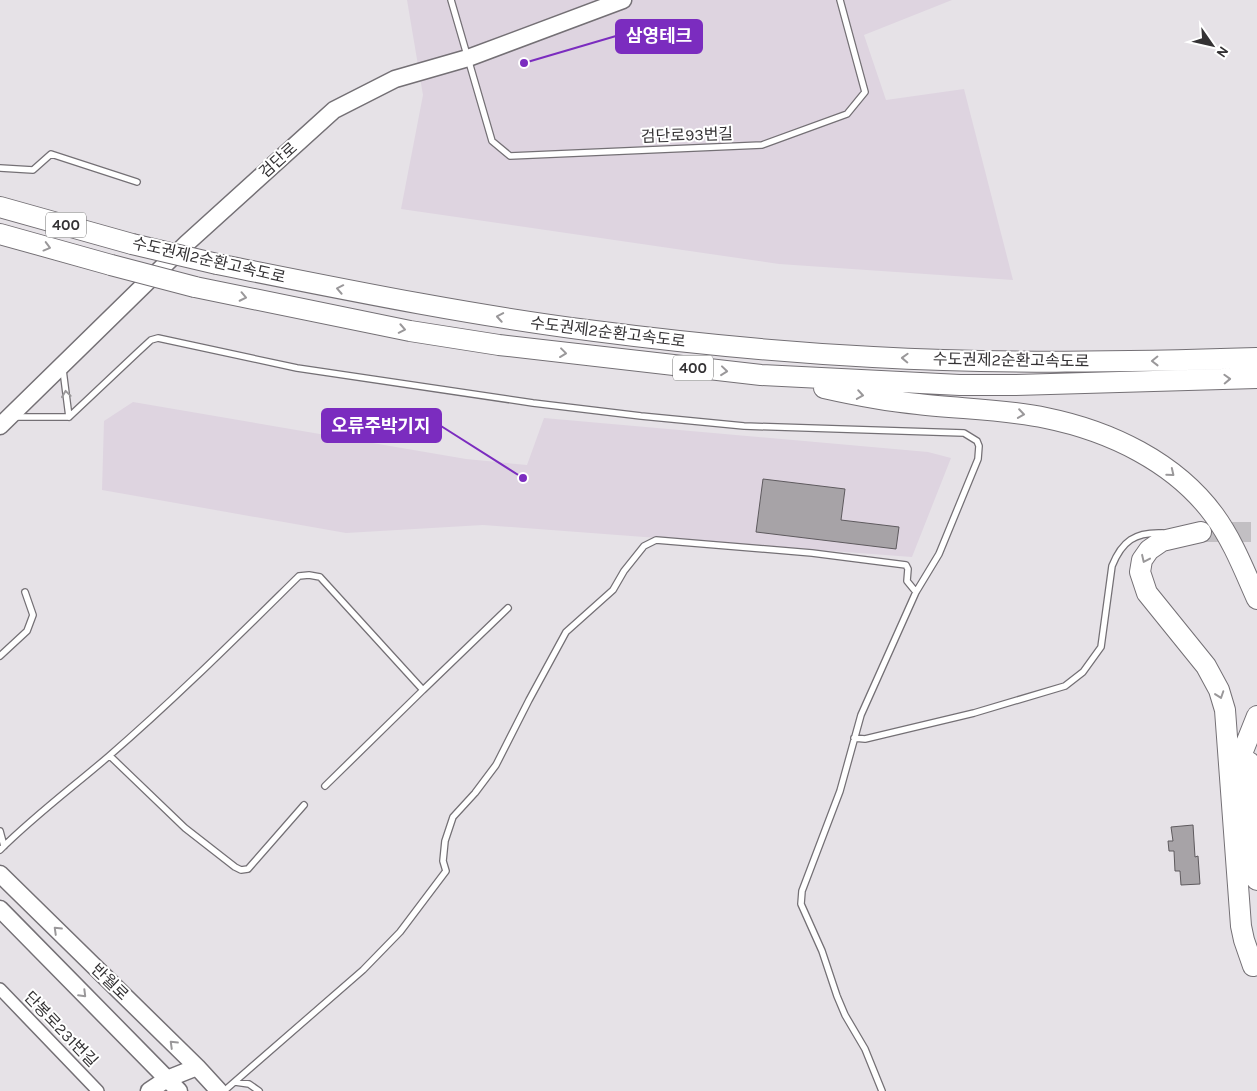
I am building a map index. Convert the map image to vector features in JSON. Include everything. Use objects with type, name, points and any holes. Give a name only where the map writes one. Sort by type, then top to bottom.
[{"type":"highway","name":"수도권제2순환고속도로","points":[[0,207],[132,244],[217,264],[512,320],[595,331],[759,349],[875,358],[1112,362],[1257,358]]},
{"type":"highway","name":"수도권제2순환고속도로","points":[[0,234],[195,287],[381,325],[489,344],[588,356],[761,375],[960,385],[1257,378]]},
{"type":"highway","points":[[761,375],[851,394],[916,404],[1008,412],[1046,418],[1083,428],[1132,447],[1160,464],[1193,490],[1214,515],[1235,548],[1257,599]]},
{"type":"highway","points":[[1191,534],[1162,541],[1149,550],[1142,560],[1140,572],[1147,593],[1206,666],[1220,690],[1225,710],[1242,926],[1244,940],[1255,970]]},
{"type":"highway","points":[[1255,970],[1239,761],[1257,716]]},
{"type":"highway","points":[[1257,734],[1248,763],[1257,880]]},
{"type":"main road","name":"검단로","points":[[5,422],[186,244],[334,110],[395,79],[468,58],[623,0]]},
{"type":"main road","name":"반월로","points":[[0,874],[197,1067],[219,1091]]},
{"type":"main road","name":"반월로","points":[[0,909],[179,1091]]},
{"type":"main road","points":[[149,1091],[167,1079],[197,1067]]},
{"type":"street","name":"단봉로231번길","points":[[0,989],[92,1089]]},
{"type":"lane","points":[[452,0],[468,58]]},
{"type":"lane","name":"검단로93번길","points":[[468,58],[492,141],[510,156],[762,145],[847,114],[865,92],[840,0]]},
{"type":"lane","points":[[0,168],[33,170],[51,154],[137,182]]},
{"type":"lane","points":[[5,422],[69,417],[151,340],[158,338],[297,368],[533,403],[744,426],[964,433],[977,441],[979,446],[978,459],[939,554],[916,592],[861,715],[840,791],[802,892],[801,904],[822,951],[846,1016],[865,1049],[882,1091]]},
{"type":"lane","points":[[62,366],[69,417]]},
{"type":"lane","points":[[854,738],[865,739],[974,713],[1065,686],[1072,682],[1093,660],[1102,647],[1112,566],[1116,555],[1134,537],[1149,533],[1191,534]]},
{"type":"lane","points":[[224,1091],[363,970],[400,932],[446,872],[443,861],[445,841],[453,817],[475,793],[496,764],[528,700],[566,632],[613,590],[624,570],[644,546],[656,540],[812,553],[906,565],[908,569],[907,581],[916,592]]},
{"type":"lane","points":[[2,848],[23,827],[110,756],[205,669],[299,576],[310,575],[320,577],[423,690]]},
{"type":"lane","points":[[0,656],[27,631],[33,615],[25,592]]},
{"type":"lane","points":[[325,786],[508,608]]},
{"type":"lane","points":[[110,756],[185,828],[241,870],[248,869],[304,805]]},
{"type":"lane","points":[[0,831],[2,848]]},
{"type":"lane","points":[[235,1082],[249,1084],[259,1091]]},
{"type":"shaded area","points":[[407,0],[952,0],[864,35],[886,100],[964,89],[1013,280],[779,264],[401,209],[423,95]]},
{"type":"shaded area","points":[[133,402],[466,459],[527,465],[544,418],[928,452],[951,458],[912,557],[483,525],[346,533],[102,490],[104,421]]},
{"type":"building","points":[[763,479],[845,489],[841,520],[899,527],[896,549],[756,532]]},
{"type":"building","points":[[1193,825],[1195,857],[1198,856],[1200,884],[1181,885],[1180,871],[1175,871],[1174,851],[1169,851],[1168,841],[1173,841],[1171,827]]},
{"type":"tunnel","points":[[1201,532],[1257,532]]},
{"type":"place","name":"삼영테크","points":[[524,63]]},
{"type":"place","name":"오류주박기지","points":[[523,478]]}]
